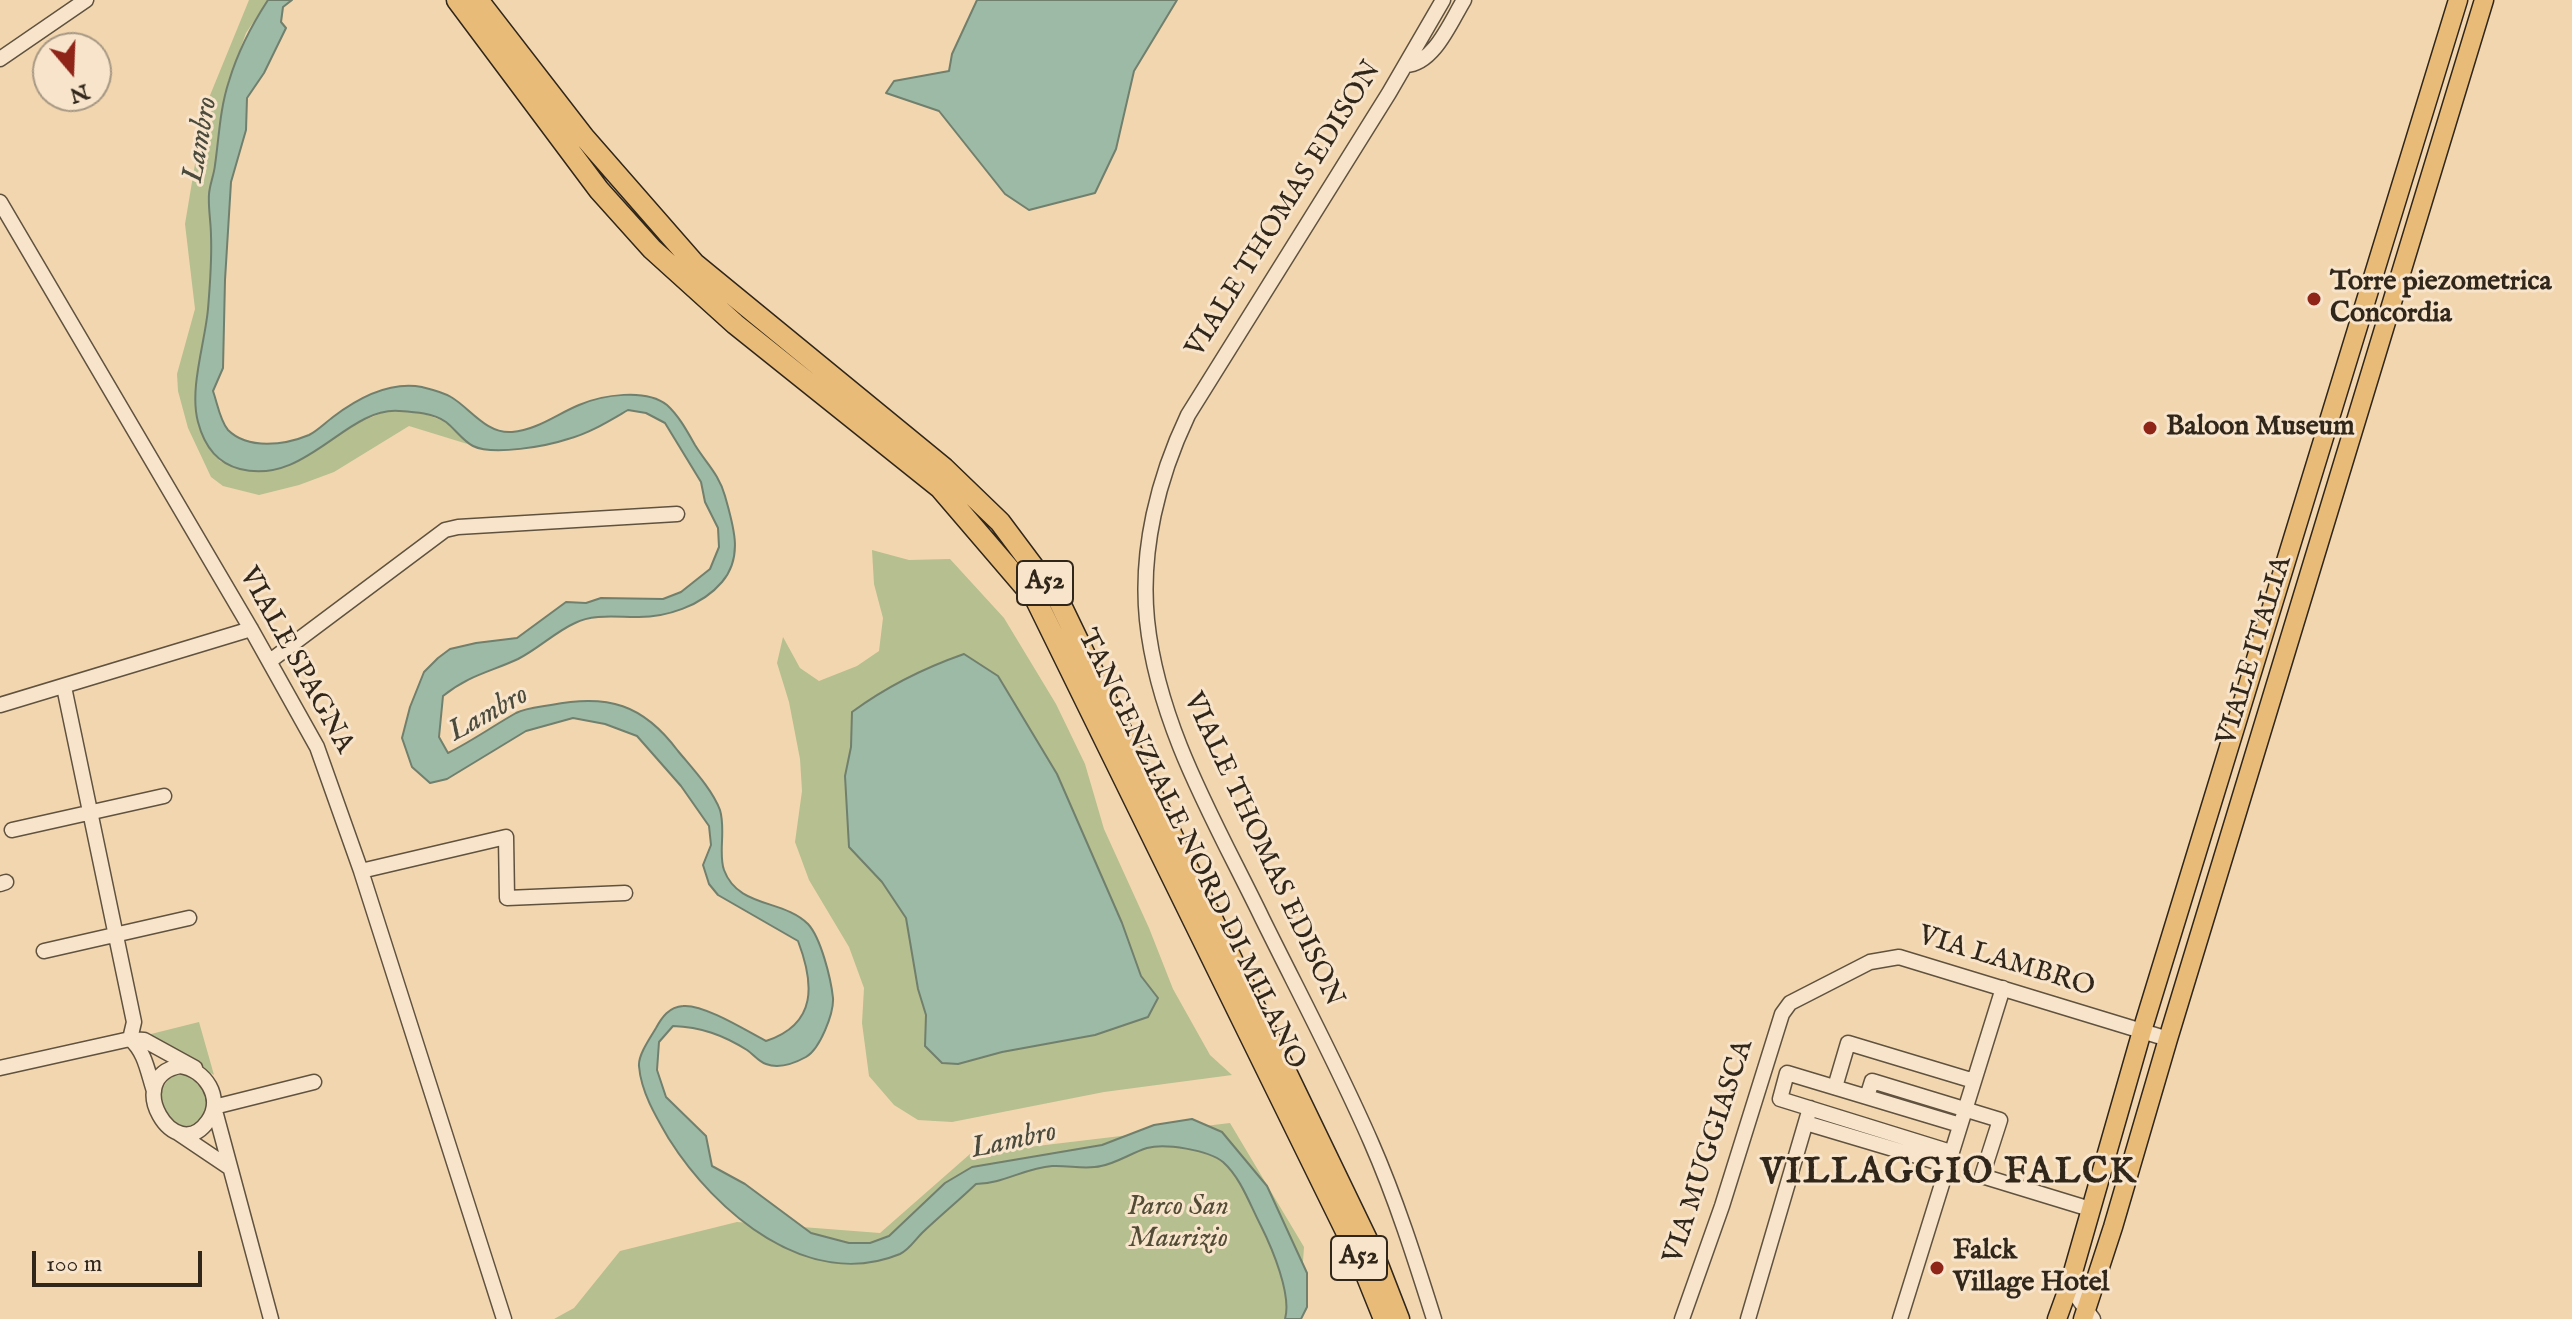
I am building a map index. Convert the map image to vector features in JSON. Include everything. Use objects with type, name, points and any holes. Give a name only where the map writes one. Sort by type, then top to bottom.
[{"type":"highway","name":"TANGENZIALE NORD DI MILANO","points":[[457,0],[599,190],[652,249],[707,301],[940,488],[1036,600],[1361,1262],[1384,1319]]},
{"type":"highway","name":"TANGENZIALE NORD DI MILANO","points":[[478,0],[584,137],[695,264],[944,468],[1000,522],[1059,601],[1373,1252],[1399,1319]]},
{"type":"main road","name":"VIALE ITALIA","points":[[2057,1319],[2142,1031],[2458,0]]},
{"type":"main road","name":"VIALE ITALIA","points":[[2088,1316],[2168,1039],[2484,0]]},
{"type":"street","points":[[0,59],[86,0]]},
{"type":"street","name":"VIALE THOMAS EDISON","points":[[1433,1317],[1400,1215],[1371,1142],[1209,810],[1175,733],[1155,667],[1145,595],[1150,536],[1159,491],[1174,443],[1188,415],[1406,65],[1443,0]]},
{"type":"street","name":"VIALE THOMAS EDISON","points":[[1406,65],[1414,64],[1431,52],[1464,0]]},
{"type":"street","name":"VIALE SPAGNA","points":[[0,202],[270,661],[317,747],[361,871],[504,1319]]},
{"type":"street","points":[[270,661],[445,530],[677,514]]},
{"type":"street","points":[[0,705],[251,629]]},
{"type":"street","points":[[64,687],[134,1022],[130,1039]]},
{"type":"street","points":[[12,830],[164,796]]},
{"type":"street","points":[[361,871],[506,837],[507,898],[625,893]]},
{"type":"street","points":[[44,951],[189,918]]},
{"type":"street","name":"VIA LAMBRO","points":[[1790,1003],[1870,962],[1890,957],[1909,959],[2168,1039]]},
{"type":"street","points":[[1900,1319],[2003,988]]},
{"type":"street","name":"VIA MUGGIASCA","points":[[1682,1319],[1722,1206],[1782,1014],[1790,1003]]},
{"type":"street","points":[[130,1039],[143,1056],[162,1122],[230,1168]]},
{"type":"street","points":[[0,1068],[130,1039],[144,1040],[195,1068],[208,1083],[271,1319]]},
{"type":"street","points":[[1835,1087],[1848,1043],[1974,1081]]},
{"type":"street","points":[[1867,1097],[1880,1053]]},
{"type":"street","points":[[154,1091],[159,1077],[171,1068],[195,1068]]},
{"type":"street","points":[[1949,1159],[1808,1116],[1780,1099],[1787,1073],[1960,1125]]},
{"type":"street","points":[[1872,1081],[2000,1120],[1982,1176],[2090,1209]]},
{"type":"street","points":[[214,1107],[314,1082]]},
{"type":"street","points":[[177,1132],[193,1133],[200,1129],[214,1107]]},
{"type":"street","points":[[1748,1319],[1808,1116]]},
{"type":"street","points":[[2069,1286],[2088,1316]]},
{"type":"green space","points":[[249,0],[268,0],[246,33],[228,83],[210,183],[212,236],[208,311],[195,390],[198,421],[210,450],[220,461],[241,469],[266,471],[295,463],[360,422],[389,410],[419,412],[444,421],[474,446],[409,426],[334,472],[299,485],[259,495],[223,486],[211,477],[188,428],[178,391],[177,374],[195,309],[185,224],[204,110]]},
{"type":"green space","points":[[872,550],[909,560],[950,559],[1004,618],[1056,704],[1085,764],[1104,829],[1173,989],[1210,1055],[1232,1075],[1104,1092],[952,1122],[918,1120],[894,1105],[869,1076],[862,1023],[864,988],[849,947],[809,880],[795,842],[802,791],[800,759],[789,702],[777,663],[783,637],[800,668],[819,681],[857,666],[879,651],[883,618],[874,584]],"holes":[[[964,654],[1105,886],[1141,976],[1002,1052],[958,1064],[925,1046],[926,1016],[918,989],[906,918],[882,882],[849,847],[845,776],[851,747],[852,712],[906,679]]]},
{"type":"green space","points":[[199,1022],[214,1075],[147,1035]]},
{"type":"green space","points":[[180,1073],[197,1081],[205,1095],[205,1115],[191,1125],[181,1125],[172,1120],[165,1112],[162,1101],[162,1090],[168,1080]]},
{"type":"green space","name":"Parco San Maurizio","points":[[1230,1123],[1304,1247],[1299,1319],[554,1319],[574,1308],[620,1251],[737,1222],[880,1233],[970,1154]]},
{"type":"shaded area","points":[[268,0],[292,0],[283,7],[281,22],[286,28],[264,73],[247,98],[246,130],[231,182],[223,368],[213,391],[228,430],[256,443],[289,441],[312,433],[364,398],[398,386],[422,387],[444,394],[486,425],[503,432],[521,431],[538,425],[589,401],[611,396],[648,396],[671,409],[722,488],[733,529],[735,551],[729,572],[714,590],[694,604],[670,613],[582,620],[518,659],[462,683],[443,696],[439,737],[448,753],[520,711],[571,702],[607,702],[637,713],[665,735],[716,802],[722,818],[722,864],[731,882],[750,897],[798,916],[813,930],[828,970],[833,1005],[821,1039],[806,1057],[787,1065],[771,1065],[720,1036],[683,1027],[673,1026],[659,1042],[657,1070],[666,1097],[706,1136],[712,1166],[745,1184],[811,1233],[849,1243],[870,1243],[889,1236],[945,1183],[972,1167],[1102,1145],[1154,1125],[1192,1119],[1222,1132],[1267,1186],[1307,1273],[1307,1307],[1301,1319],[1285,1319],[1286,1297],[1280,1272],[1240,1184],[1223,1162],[1197,1151],[1155,1147],[1101,1166],[1042,1167],[976,1184],[903,1252],[866,1263],[832,1262],[799,1254],[767,1238],[738,1217],[688,1166],[669,1139],[646,1095],[639,1066],[642,1052],[663,1016],[683,1006],[702,1009],[766,1041],[783,1034],[795,1024],[808,1000],[807,972],[798,941],[718,895],[709,884],[703,865],[711,845],[709,826],[681,786],[637,736],[605,724],[573,718],[526,731],[447,779],[430,783],[412,767],[402,738],[424,672],[450,649],[517,638],[566,602],[586,603],[601,598],[663,599],[681,592],[710,569],[719,547],[718,528],[705,502],[701,482],[665,423],[646,413],[628,410],[576,436],[520,449],[482,449],[469,444],[441,419],[399,411],[380,413],[361,421],[285,467],[264,471],[240,469],[212,452],[198,422],[195,395],[210,282],[209,194],[229,81],[236,59]]},
{"type":"shaded area","points":[[977,0],[1177,0],[1134,71],[1116,149],[1095,193],[1029,210],[1005,194],[939,111],[886,93],[894,81],[949,71],[952,54]]},
{"type":"shaded area","points":[[964,654],[998,676],[1057,774],[1122,923],[1141,976],[1158,998],[1148,1017],[1095,1035],[1002,1052],[958,1064],[942,1063],[925,1046],[926,1015],[918,989],[906,918],[882,882],[849,847],[845,776],[851,747],[852,712],[906,679]]},
{"type":"place","name":"Torre piezometrica Concordia","points":[[2314,299]]},
{"type":"place","name":"Baloon Museum","points":[[2150,428]]},
{"type":"place","name":"Falck Village Hotel","points":[[1937,1268]]},
{"type":"district","name":"VILLAGGIO FALCK","points":[[1949,1175]]},
{"type":"water label","name":"Lambro","points":[[202,140]]},
{"type":"water label","name":"Lambro","points":[[489,715]]},
{"type":"water label","name":"Lambro","points":[[1014,1142]]}]
